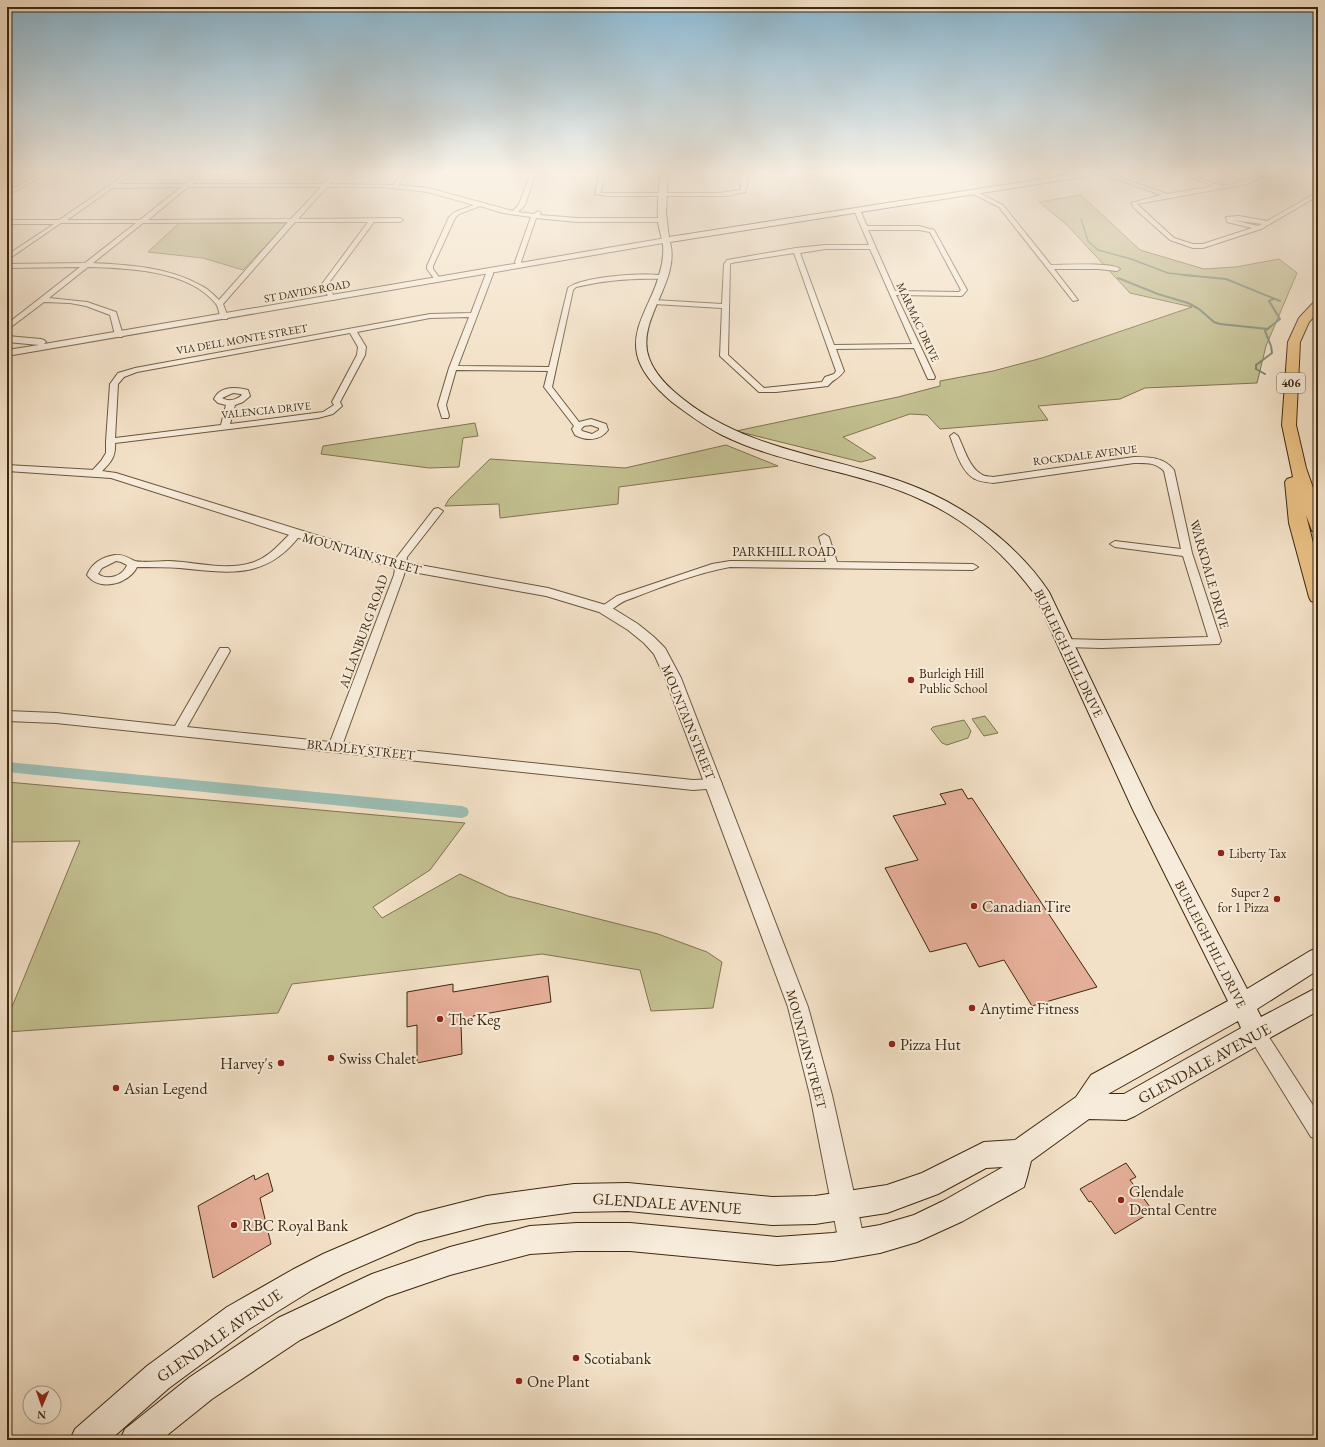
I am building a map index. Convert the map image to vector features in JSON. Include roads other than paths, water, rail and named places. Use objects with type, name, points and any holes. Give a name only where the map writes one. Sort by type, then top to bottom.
[{"type":"highway","points":[[1303,321],[1318,301]]},
{"type":"highway","name":"406","points":[[1318,305],[1303,321],[1294,342],[1289,425],[1298,468],[1318,527]]},
{"type":"highway","points":[[1289,425],[1298,523],[1318,598]]},
{"type":"main road","name":"BURLEIGH HILL DRIVE","points":[[666,240],[668,255],[664,277],[642,330],[641,342],[642,355],[659,384],[676,400],[694,413],[743,439],[808,461],[878,478],[925,496],[951,509],[972,523],[1006,550],[1027,572],[1041,592],[1143,810],[1257,1034]]},
{"type":"main road","points":[[136,1440],[201,1388],[289,1329],[382,1284],[469,1255],[530,1240],[630,1236],[777,1251],[833,1247],[880,1239],[917,1228],[953,1211],[1014,1177],[1019,1153],[1085,1106],[1100,1084],[1223,1017],[1318,958]]},
{"type":"main road","name":"GLENDALE AVENUE","points":[[1085,1106],[1126,1107],[1318,998]]},
{"type":"main road","name":"GLENDALE AVENUE","points":[[86,1440],[158,1377],[238,1318],[295,1284],[334,1264],[416,1228],[487,1210],[574,1198],[628,1197],[772,1211],[815,1210],[887,1199],[928,1184],[984,1155],[1019,1153]]},
{"type":"street","points":[[7,258],[35,240]]},
{"type":"street","points":[[7,328],[117,240]]},
{"type":"street","points":[[220,304],[232,288],[276,240]]},
{"type":"street","points":[[332,299],[325,284],[358,240]]},
{"type":"street","points":[[438,280],[430,269],[430,266],[442,240]]},
{"type":"street","points":[[520,265],[518,262],[526,240]]},
{"type":"street","name":"ST DAVIDS ROAD","points":[[7,354],[332,299],[666,240]]},
{"type":"street","name":"MARMAC DRIVE","points":[[869,240],[931,377]]},
{"type":"street","points":[[892,293],[961,294],[964,290],[937,240]]},
{"type":"street","points":[[1027,240],[1075,300]]},
{"type":"street","points":[[1174,240],[1193,246],[1203,246],[1223,240]]},
{"type":"street","points":[[796,250],[840,371],[837,376],[828,379],[825,384],[776,390],[762,390],[724,356],[727,264],[729,261],[796,250],[824,246],[872,246]]},
{"type":"street","points":[[7,266],[121,266],[158,271],[213,290],[232,288]]},
{"type":"street","points":[[1049,267],[1098,267],[1117,269]]},
{"type":"street","points":[[445,416],[442,405],[453,368],[490,271]]},
{"type":"street","points":[[578,426],[549,388],[570,289],[574,286],[634,276],[664,277]]},
{"type":"street","points":[[213,290],[220,304],[224,317]]},
{"type":"street","points":[[42,300],[78,302],[104,309],[113,314],[119,335]]},
{"type":"street","points":[[654,302],[725,306]]},
{"type":"street","name":"VIA DELL MONTE STREET","points":[[95,473],[105,463],[111,453],[110,441],[114,384],[121,375],[135,370],[430,316],[473,315]]},
{"type":"street","name":"VALENCIA DRIVE","points":[[110,441],[320,416],[332,412],[338,406],[336,402],[361,355],[362,347],[352,330]]},
{"type":"street","points":[[7,339],[62,345]]},
{"type":"street","points":[[832,347],[917,346]]},
{"type":"street","points":[[453,368],[552,369]]},
{"type":"street","points":[[225,427],[231,402]]},
{"type":"street","name":"ROCKDALE AVENUE","points":[[954,436],[971,472],[977,477],[993,480],[1134,460],[1153,460],[1163,463]]},
{"type":"street","name":"WARKDALE DRIVE","points":[[1064,643],[1102,644],[1215,641],[1187,552],[1169,470],[1163,463]]},
{"type":"street","name":"MOUNTAIN STREET","points":[[7,468],[95,473],[129,480],[401,566],[548,592],[604,609],[633,627],[660,652],[673,678],[715,784],[798,1007],[813,1060],[839,1174],[852,1243]]},
{"type":"street","name":"ALLANBURG ROAD","points":[[336,746],[401,566],[402,557],[438,511]]},
{"type":"street","points":[[133,564],[240,568],[266,562],[296,534]]},
{"type":"street","points":[[824,537],[833,566]]},
{"type":"street","points":[[1115,544],[1187,552]]},
{"type":"street","name":"PARKHILL ROAD","points":[[604,609],[621,598],[712,567],[730,564],[973,566]]},
{"type":"street","points":[[179,730],[224,650]]},
{"type":"street","name":"BRADLEY STREET","points":[[7,716],[56,718],[179,730],[693,785],[715,784]]},
{"type":"street","points":[[1257,1034],[1318,1130]]},
{"type":"waterway","points":[[1088,240],[1098,250],[1131,259],[1168,273],[1192,276]]},
{"type":"waterway","points":[[1184,275],[1192,276]]},
{"type":"waterway","points":[[1192,276],[1226,279],[1280,301]]},
{"type":"waterway","points":[[1118,278],[1158,294],[1188,303],[1199,309],[1214,322],[1220,324],[1268,329]]},
{"type":"waterway","points":[[1268,329],[1280,319],[1269,301],[1273,299]]},
{"type":"waterway","points":[[1265,374],[1256,369],[1256,365],[1272,353],[1265,331],[1268,329]]},
{"type":"waterway","points":[[7,767],[462,812]]},
{"type":"place","name":"Burleigh Hill Public School","points":[[911,680]]},
{"type":"place","name":"Liberty Tax","points":[[1221,853]]},
{"type":"place","name":"Super 2 for 1 Pizza","points":[[1277,899]]},
{"type":"place","name":"Canadian Tire","points":[[974,906]]},
{"type":"place","name":"Anytime Fitness","points":[[972,1008]]},
{"type":"place","name":"The Keg","points":[[440,1019]]},
{"type":"place","name":"Pizza Hut","points":[[892,1044]]},
{"type":"place","name":"Swiss Chalet","points":[[331,1058]]},
{"type":"place","name":"Harvey's","points":[[281,1063]]},
{"type":"place","name":"Asian Legend","points":[[116,1088]]},
{"type":"place","name":"Glendale Dental Centre","points":[[1121,1200]]},
{"type":"place","name":"RBC Royal Bank","points":[[234,1225]]},
{"type":"place","name":"Scotiabank","points":[[576,1358]]},
{"type":"place","name":"One Plant","points":[[519,1381]]}]
